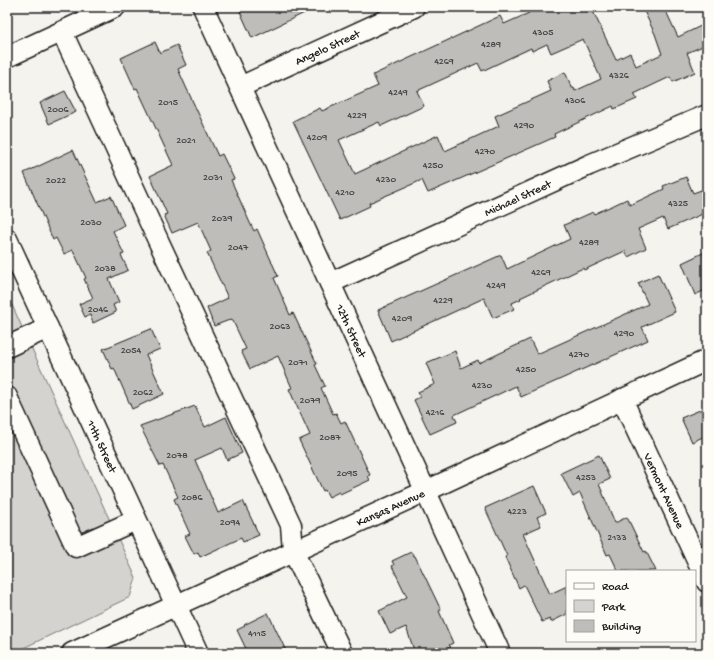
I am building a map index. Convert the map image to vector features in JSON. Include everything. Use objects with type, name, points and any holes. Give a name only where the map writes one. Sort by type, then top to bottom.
[{"type":"street","points":[[7,57],[116,7]]},
{"type":"street","name":"12th Street","points":[[203,7],[500,653]]},
{"type":"street","name":"Angelo Street","points":[[240,87],[414,7]]},
{"type":"street","points":[[62,32],[292,526],[293,551],[342,653]]},
{"type":"street","name":"Michael Street","points":[[330,283],[589,165],[707,115]]},
{"type":"street","name":"11th Street","points":[[7,238],[198,653]]},
{"type":"street","points":[[7,347],[48,328]]},
{"type":"street","name":"Kansas Avenue","points":[[72,653],[426,491],[622,398],[707,360]]},
{"type":"street","points":[[7,397],[76,548],[136,520]]},
{"type":"street","name":"Vermont Avenue","points":[[622,398],[707,582]]},
{"type":"green space","points":[[7,294],[136,578],[130,597],[13,653],[7,653]]},
{"type":"building","points":[[238,7],[317,7],[252,38]]},
{"type":"building","points":[[527,7],[591,7],[616,60],[630,53],[636,66],[662,54],[655,34],[642,7],[664,7],[678,37],[707,23],[707,44],[687,53],[695,72],[673,82],[670,77],[634,94],[637,99],[614,109],[613,106],[554,134],[555,137],[428,193],[422,180],[369,203],[370,206],[340,220],[293,121],[320,108],[322,111],[378,86],[373,75],[500,16],[504,24],[529,13]],"holes":[[[583,39],[601,79],[575,91],[574,88],[572,88],[565,72],[547,81],[551,91],[495,116],[499,126],[445,151],[438,135],[355,174],[339,140],[379,122],[381,126],[424,106],[417,91],[478,63],[482,71],[531,48],[532,51],[547,44],[551,53]]]},
{"type":"building","points":[[155,42],[160,53],[177,45],[186,65],[178,69],[218,156],[222,154],[234,179],[231,180],[250,223],[254,231],[257,229],[278,276],[274,278],[290,315],[293,313],[317,364],[315,365],[325,386],[321,388],[333,414],[336,413],[341,423],[345,421],[370,475],[368,476],[370,480],[340,494],[339,492],[329,497],[325,490],[323,491],[299,440],[310,435],[289,389],[292,388],[278,356],[250,369],[241,351],[246,349],[232,319],[214,326],[207,308],[228,298],[207,253],[211,251],[198,222],[172,233],[164,215],[167,214],[150,176],[173,165],[137,88],[135,89],[121,58]]},
{"type":"building","points":[[65,91],[76,112],[49,124],[40,103]]},
{"type":"building","points":[[73,150],[97,202],[111,196],[124,225],[113,231],[124,254],[121,255],[128,270],[109,279],[119,302],[113,305],[116,312],[93,323],[90,315],[85,317],[79,304],[93,298],[84,279],[86,278],[73,250],[64,254],[56,238],[53,240],[24,173]]},
{"type":"building","points":[[686,177],[693,193],[707,188],[707,212],[668,229],[663,218],[638,229],[646,248],[628,257],[625,251],[584,270],[583,268],[520,298],[521,299],[512,303],[514,309],[493,318],[484,298],[391,341],[378,310],[501,255],[507,269],[570,239],[564,225],[593,212],[594,214],[627,199],[630,205],[664,189],[663,186]]},
{"type":"building","points":[[707,251],[707,289],[695,295],[682,263]]},
{"type":"building","points":[[658,274],[675,312],[642,327],[648,340],[521,397],[516,386],[454,415],[457,422],[430,434],[414,400],[420,397],[418,392],[435,384],[426,363],[455,351],[461,368],[478,360],[479,363],[530,339],[537,354],[648,304],[638,283]]},
{"type":"building","points":[[151,329],[160,349],[146,355],[164,394],[132,409],[114,368],[112,369],[103,349]]},
{"type":"building","points":[[195,406],[205,427],[226,417],[242,453],[227,460],[222,448],[195,460],[218,513],[243,501],[259,535],[243,542],[241,538],[200,557],[198,552],[194,554],[185,536],[190,534],[174,499],[178,497],[163,465],[160,466],[140,426]]},
{"type":"building","points":[[707,407],[707,435],[692,442],[681,418]]},
{"type":"building","points":[[599,455],[610,479],[599,484],[615,523],[627,517],[644,552],[646,551],[656,570],[618,570],[610,554],[607,555],[580,493],[573,497],[561,473]]},
{"type":"building","points":[[534,486],[546,513],[537,517],[541,526],[523,534],[550,594],[566,586],[566,614],[551,622],[550,619],[542,622],[524,585],[519,588],[505,557],[507,556],[485,508]]},
{"type":"building","points":[[411,552],[415,556],[441,610],[439,611],[453,643],[449,645],[451,647],[438,653],[415,653],[406,627],[390,634],[379,611],[407,597],[392,566],[394,565],[392,561]]},
{"type":"building","points":[[268,613],[287,653],[248,653],[237,630]]}]
